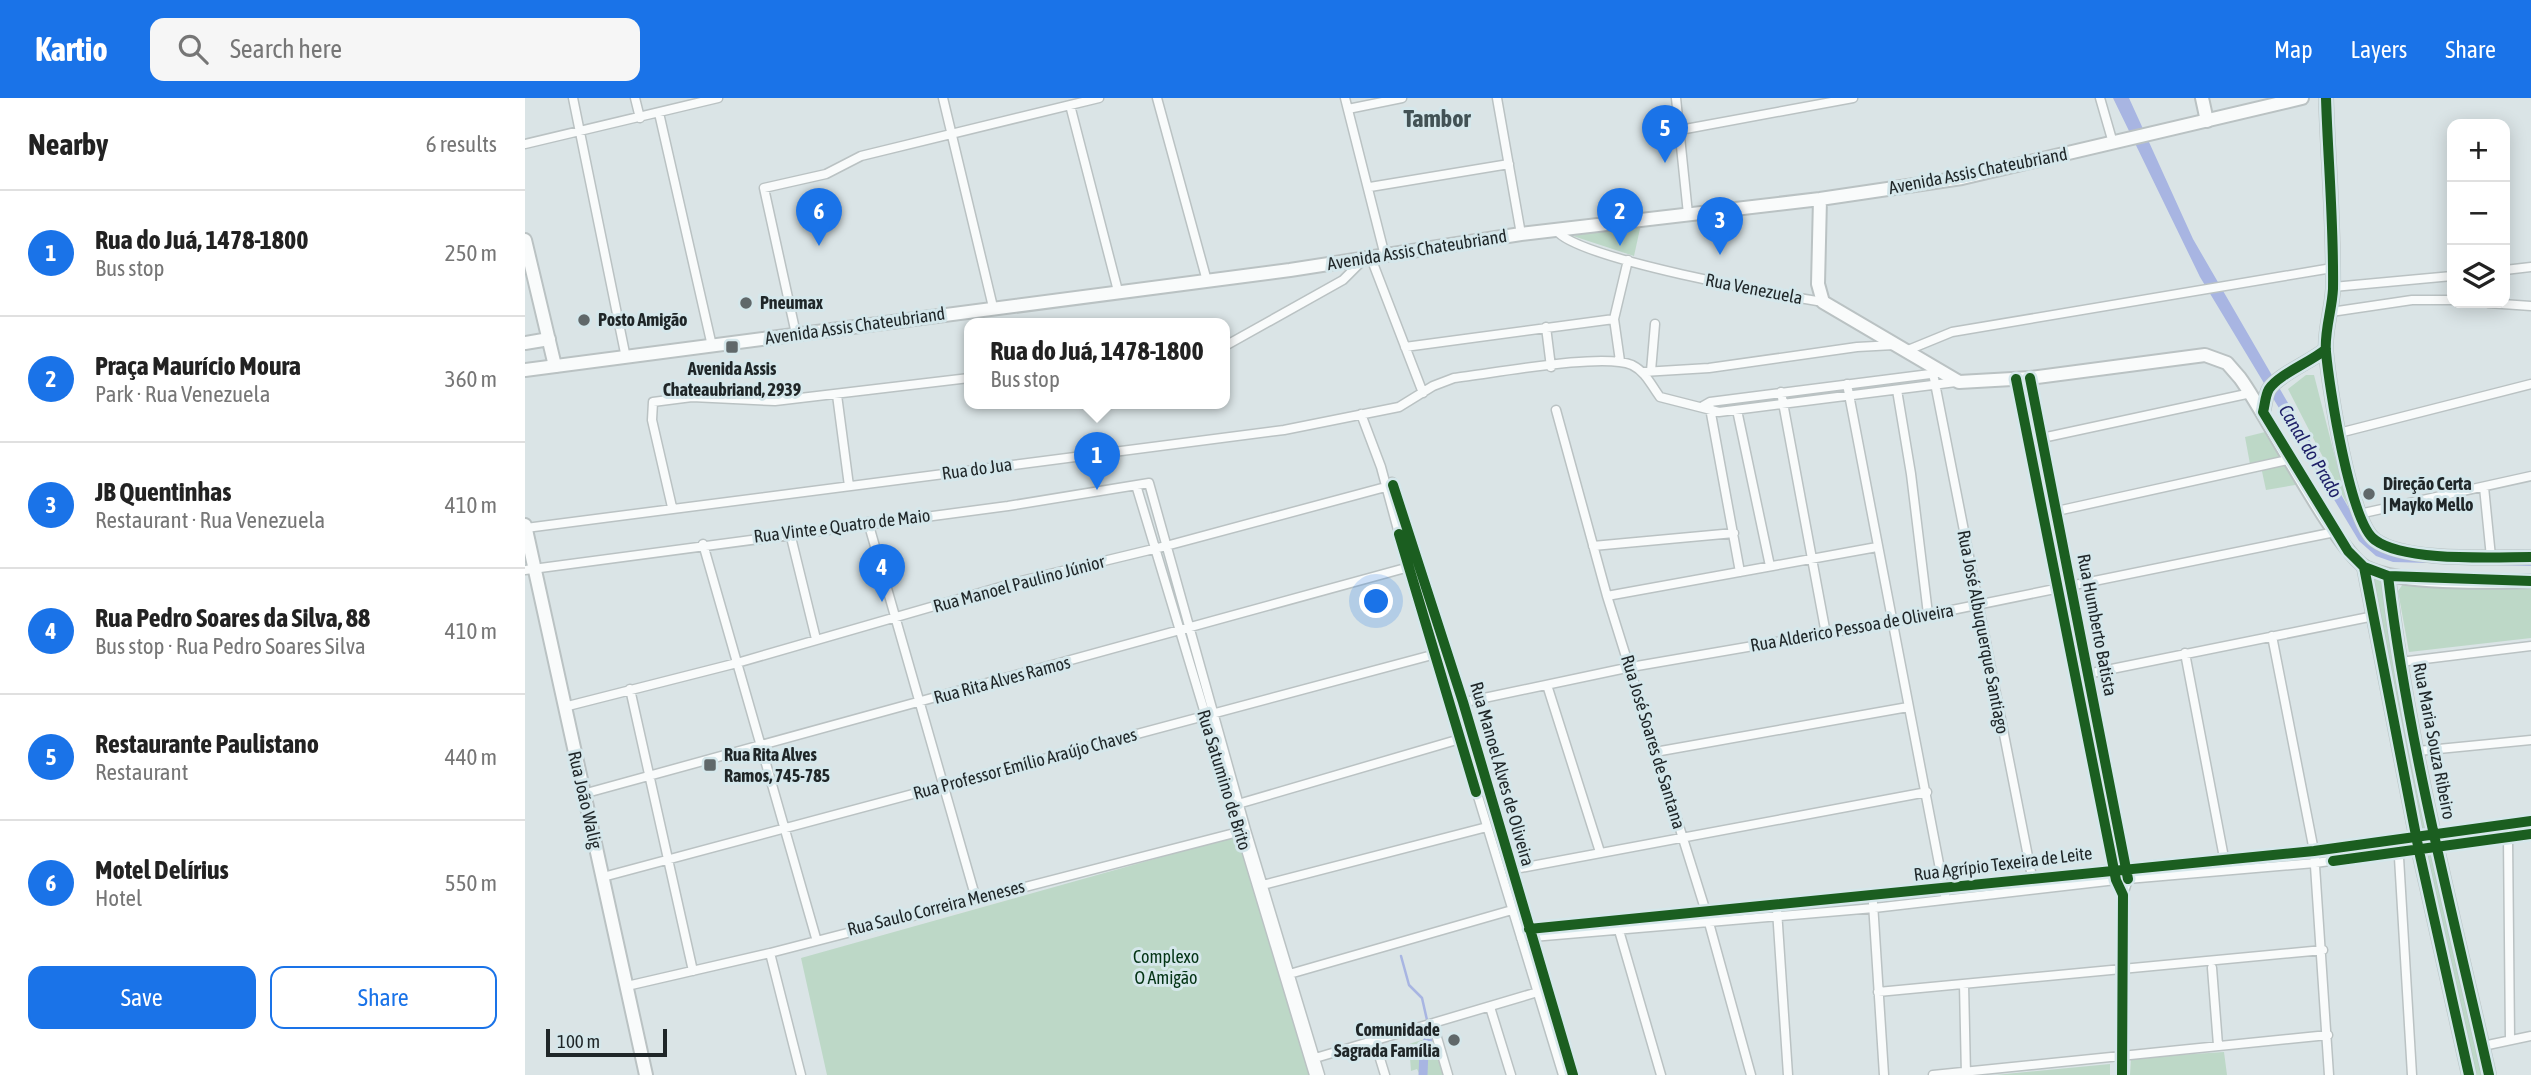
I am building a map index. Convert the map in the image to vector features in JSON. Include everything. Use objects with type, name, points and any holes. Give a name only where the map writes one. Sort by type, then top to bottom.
[{"type":"main road","points":[[2202,98],[2207,121]]},
{"type":"main road","name":"Avenida Assis Chateubriand","points":[[525,370],[1206,281],[1521,234],[1820,199],[1962,178],[2151,136],[2302,98]]},
{"type":"main road","points":[[2326,98],[2333,287],[2326,349],[2339,433],[2359,514],[2372,538],[2386,547],[2413,553],[2531,556]]},
{"type":"main road","points":[[1820,199],[1818,284],[1823,302]]},
{"type":"main road","points":[[525,240],[555,366]]},
{"type":"main road","name":"Rua Venezuela","points":[[1823,302],[1903,348],[1937,377]]},
{"type":"main road","points":[[525,343],[549,339]]},
{"type":"main road","points":[[2264,407],[2268,392],[2277,380],[2313,361],[2326,349]]},
{"type":"main road","points":[[1937,377],[1959,382],[2030,379],[2205,355],[2227,363],[2264,407],[2291,459],[2335,532],[2364,567],[2389,576],[2531,581]]},
{"type":"main road","name":"Rua João Walig","points":[[525,527],[530,569],[603,877],[646,1075]]},
{"type":"main road","name":"Rua Maria Souza Ribeiro","points":[[2364,567],[2418,845],[2469,1075]]},
{"type":"main road","name":"Rua Maria Souza Ribeiro","points":[[2389,576],[2400,662],[2436,842],[2489,1075]]},
{"type":"street","points":[[573,98],[626,358]]},
{"type":"street","points":[[635,98],[640,118]]},
{"type":"street","points":[[525,144],[718,98]]},
{"type":"street","points":[[943,98],[993,307]]},
{"type":"street","points":[[796,334],[764,188],[826,174],[861,156],[1100,98]]},
{"type":"street","points":[[1157,98],[1206,281]]},
{"type":"street","points":[[1345,98],[1370,187],[1385,256]]},
{"type":"street","points":[[1348,108],[1402,98]]},
{"type":"street","points":[[1497,98],[1521,234]]},
{"type":"street","points":[[1676,98],[1689,214]]},
{"type":"street","points":[[1680,130],[1853,98]]},
{"type":"street","points":[[2100,98],[2117,143]]},
{"type":"street","points":[[1070,105],[1118,291]]},
{"type":"street","points":[[659,113],[712,346]]},
{"type":"street","points":[[1370,187],[1509,164]]},
{"type":"street","name":"Rua Venezuela","points":[[1557,231],[1568,240],[1628,260],[1723,284],[1823,302]]},
{"type":"street","points":[[1230,343],[1343,281],[1368,258],[1423,393]]},
{"type":"street","points":[[1628,260],[1614,319],[1620,361],[1647,372],[1709,368],[1846,348],[1903,348],[1952,332],[2332,268]]},
{"type":"street","points":[[2510,269],[2531,267]]},
{"type":"street","points":[[2333,287],[2447,276]]},
{"type":"street","points":[[2331,312],[2412,300],[2447,300]]},
{"type":"street","points":[[2510,305],[2531,306]]},
{"type":"street","points":[[1405,347],[1614,319]]},
{"type":"street","points":[[1655,324],[1647,372],[1660,397],[1737,410],[1897,390],[1937,377]]},
{"type":"street","points":[[1546,327],[1551,367]]},
{"type":"street","name":"Rua do Jua","points":[[525,527],[1284,430],[1408,404],[1423,393],[1454,378],[1620,361]]},
{"type":"street","points":[[1708,406],[1781,392],[1937,377]]},
{"type":"street","name":"Rua José Albuquerque Santiago","points":[[1937,377],[1976,605],[2034,890]]},
{"type":"street","points":[[672,507],[652,420],[653,402],[692,397],[753,402],[837,395],[964,379]]},
{"type":"street","name":"Rua Humberto Batista","points":[[2016,379],[2116,880],[2123,895]]},
{"type":"street","name":"Rua Humberto Batista","points":[[2030,379],[2128,879]]},
{"type":"street","points":[[1847,384],[1908,707],[1927,792],[1945,901]]},
{"type":"street","points":[[2339,433],[2531,384]]},
{"type":"street","points":[[1897,390],[1911,474],[1928,614]]},
{"type":"street","points":[[1781,392],[1826,634]]},
{"type":"street","points":[[2042,438],[2251,393]]},
{"type":"street","points":[[837,395],[849,486]]},
{"type":"street","points":[[1708,406],[1740,572]]},
{"type":"street","name":"Rua José Soares de Santana","points":[[1556,410],[1607,596],[1706,912],[1751,1075]]},
{"type":"street","points":[[1737,410],[1770,566]]},
{"type":"street","name":"Rua Manoel Alves de Oliveira","points":[[1361,414],[1420,564],[1463,702],[1512,869],[1525,933],[1563,1075]]},
{"type":"street","points":[[2057,511],[2291,459]]},
{"type":"street","points":[[2359,514],[2531,476]]},
{"type":"street","name":"Rua Vinte e Quatro de Maio","points":[[530,569],[868,522],[1008,506],[1149,484]]},
{"type":"street","name":"Rua Satumino de Brito","points":[[1149,484],[1191,627],[1238,804],[1242,831]]},
{"type":"street","name":"Rua Satumino de Brito","points":[[1136,485],[1205,716],[1312,1059],[1320,1075]]},
{"type":"street","name":"Rua Manoel Alves de Oliveira","points":[[1389,486],[1408,567],[1512,910],[1525,933]]},
{"type":"street","name":"Rua Manoel Paulino Júnior","points":[[564,707],[737,663],[1021,582],[1389,486]]},
{"type":"street","points":[[2484,486],[2491,557]]},
{"type":"street","points":[[868,522],[976,899]]},
{"type":"street","name":"Rua Alderico Pessoa de Oliveira","points":[[1451,705],[1631,667],[1893,622],[2335,532]]},
{"type":"street","points":[[790,533],[816,639]]},
{"type":"street","points":[[1593,546],[1734,533]]},
{"type":"street","points":[[703,544],[816,938]]},
{"type":"street","points":[[1607,596],[1877,547]]},
{"type":"street","name":"Rua Rita Alves Ramos","points":[[583,793],[920,703],[1420,564]]},
{"type":"street","points":[[2077,676],[2374,616]]},
{"type":"street","points":[[2272,636],[2314,851],[2323,950],[2329,1075]]},
{"type":"street","points":[[2400,662],[2531,646]]},
{"type":"street","name":"Rua Professor Emílio Araújo Chaves","points":[[603,877],[1447,651]]},
{"type":"street","points":[[2185,653],[2226,871]]},
{"type":"street","points":[[1547,685],[1600,852]]},
{"type":"street","points":[[630,689],[693,971]]},
{"type":"street","points":[[1655,752],[1908,707]]},
{"type":"street","points":[[1238,804],[1460,739]]},
{"type":"street","points":[[2418,751],[2531,740]]},
{"type":"street","points":[[1501,872],[1682,835],[1927,792]]},
{"type":"street","name":"Rua Agrípio Texeira de Leite","points":[[1525,933],[1708,922],[1874,908],[2116,880],[2400,854],[2418,845],[2531,821]]},
{"type":"street","points":[[1260,886],[1487,827]]},
{"type":"street","name":"Rua Saulo Correira Meneses","points":[[627,986],[769,953],[816,938],[1242,831]]},
{"type":"street","name":"Rua Agrípio Texeira de Leite","points":[[1618,926],[1706,912],[2114,869],[2398,841],[2418,845],[2474,842],[2531,834]]},
{"type":"street","points":[[2508,838],[2510,1039]]},
{"type":"street","points":[[2398,841],[2412,1075]]},
{"type":"street","points":[[2122,1075],[2123,895],[2128,879]]},
{"type":"street","points":[[1873,896],[1884,1075]]},
{"type":"street","points":[[1777,905],[1788,1075]]},
{"type":"street","points":[[1286,975],[1512,910]]},
{"type":"street","points":[[1618,926],[1661,1075]]},
{"type":"street","points":[[1878,992],[2323,950]]},
{"type":"street","points":[[769,953],[801,1075]]},
{"type":"street","points":[[2212,968],[2218,1045]]},
{"type":"street","points":[[1964,984],[1966,1073]]},
{"type":"street","points":[[1312,1059],[1542,991]]},
{"type":"street","name":"Rua Manoel Alves de Oliveira","points":[[1542,991],[1573,1075]]},
{"type":"street","points":[[1490,1007],[1511,1075]]},
{"type":"street","points":[[1433,1024],[1448,1075]]},
{"type":"street","points":[[1933,1075],[2123,1053],[2328,1035]]},
{"type":"street","points":[[2483,1046],[2531,1036]]},
{"type":"street","points":[[1374,1039],[1385,1075]]},
{"type":"street","name":"Rua Satumino de Brito","points":[[1312,1059],[1314,1075]]},
{"type":"green space","points":[[1641,224],[1634,256],[1573,236]]},
{"type":"green space","points":[[2306,375],[2314,375],[2347,504],[2288,389]]},
{"type":"green space","points":[[2019,381],[2028,381],[2068,583],[2060,585]]},
{"type":"green space","points":[[2277,429],[2307,483],[2266,490],[2260,462],[2250,464],[2245,437]]},
{"type":"green space","points":[[1418,566],[1444,649],[1436,652],[1410,568]]},
{"type":"green space","points":[[2367,570],[2385,577],[2387,622],[2431,834],[2419,835]]},
{"type":"green space","points":[[2408,577],[2531,578],[2531,638],[2409,652],[2398,591]]},
{"type":"green space","points":[[2069,589],[2087,671],[2079,674],[2062,590]]},
{"type":"green space","points":[[2087,676],[2124,864],[2116,866],[2079,678]]},
{"type":"green space","points":[[1461,704],[1509,868],[1502,870],[1454,707]]},
{"type":"green space","name":"Complexo O Amigão","points":[[1240,835],[1314,1075],[827,1075],[801,958]]},
{"type":"green space","points":[[2435,851],[2485,1075],[2473,1075],[2423,854]]},
{"type":"green space","points":[[1871,898],[1871,906],[1779,914],[1779,907]]},
{"type":"green space","points":[[1431,1037],[1443,1075],[1420,1075],[1417,1069],[1411,1071],[1409,1044]]},
{"type":"green space","points":[[2224,1052],[2227,1075],[2130,1075],[2131,1058]]},
{"type":"green space","points":[[2110,1064],[2110,1075],[1995,1075]]},
{"type":"water","name":"Canal do Prado","points":[[2113,98],[2129,98],[2193,239],[2354,517],[2376,546],[2531,559],[2531,566],[2393,562],[2376,556],[2359,541],[2200,277]]},
{"type":"waterway","points":[[1401,956],[1409,985],[1422,998],[1427,1020]]},
{"type":"waterway","points":[[1423,1075],[1424,1050],[1428,1040]]},
{"type":"cycle path","points":[[2326,98],[2333,265],[2326,352],[2342,452],[2357,508],[2375,540],[2388,547],[2450,557],[2531,557]]},
{"type":"cycle path","points":[[2326,349],[2274,384],[2269,389],[2263,412],[2348,551],[2364,567],[2388,576],[2531,581]]},
{"type":"cycle path","points":[[2030,378],[2128,879]]},
{"type":"cycle path","points":[[2016,379],[2116,880],[2123,895],[2122,1075]]},
{"type":"cycle path","points":[[1393,485],[1463,702],[1573,1075]]},
{"type":"cycle path","points":[[1399,534],[1476,792]]},
{"type":"cycle path","points":[[2364,567],[2419,851],[2469,1075]]},
{"type":"cycle path","points":[[2388,576],[2419,764],[2489,1075]]},
{"type":"cycle path","points":[[1529,929],[2314,851],[2531,821]]},
{"type":"cycle path","points":[[2333,861],[2531,834]]},
{"type":"place","name":"Restaurante Paulistano","points":[[1665,163]]},
{"type":"place","name":"Motel Delírius","points":[[819,246]]},
{"type":"place","name":"Praça Maurício Moura","points":[[1620,246]]},
{"type":"place","name":"JB Quentinhas","points":[[1720,255]]},
{"type":"place","name":"Pneumax","points":[[746,303]]},
{"type":"place","name":"Posto Amigão","points":[[584,320]]},
{"type":"place","name":"Avenida Assis Chateaubriand, 2939","points":[[732,347]]},
{"type":"place","name":"Rua do Juá, 1478-1800","points":[[1097,490]]},
{"type":"place","name":"Direção Certa | Mayko Mello","points":[[2369,494]]},
{"type":"place","name":"Rua Pedro Soares da Silva, 88","points":[[882,602]]},
{"type":"place","name":"Rua Rita Alves Ramos, 745-785","points":[[710,765]]},
{"type":"place","name":"Comunidade Sagrada Família","points":[[1454,1040]]},
{"type":"district","name":"Tambor","points":[[1437,119]]}]
